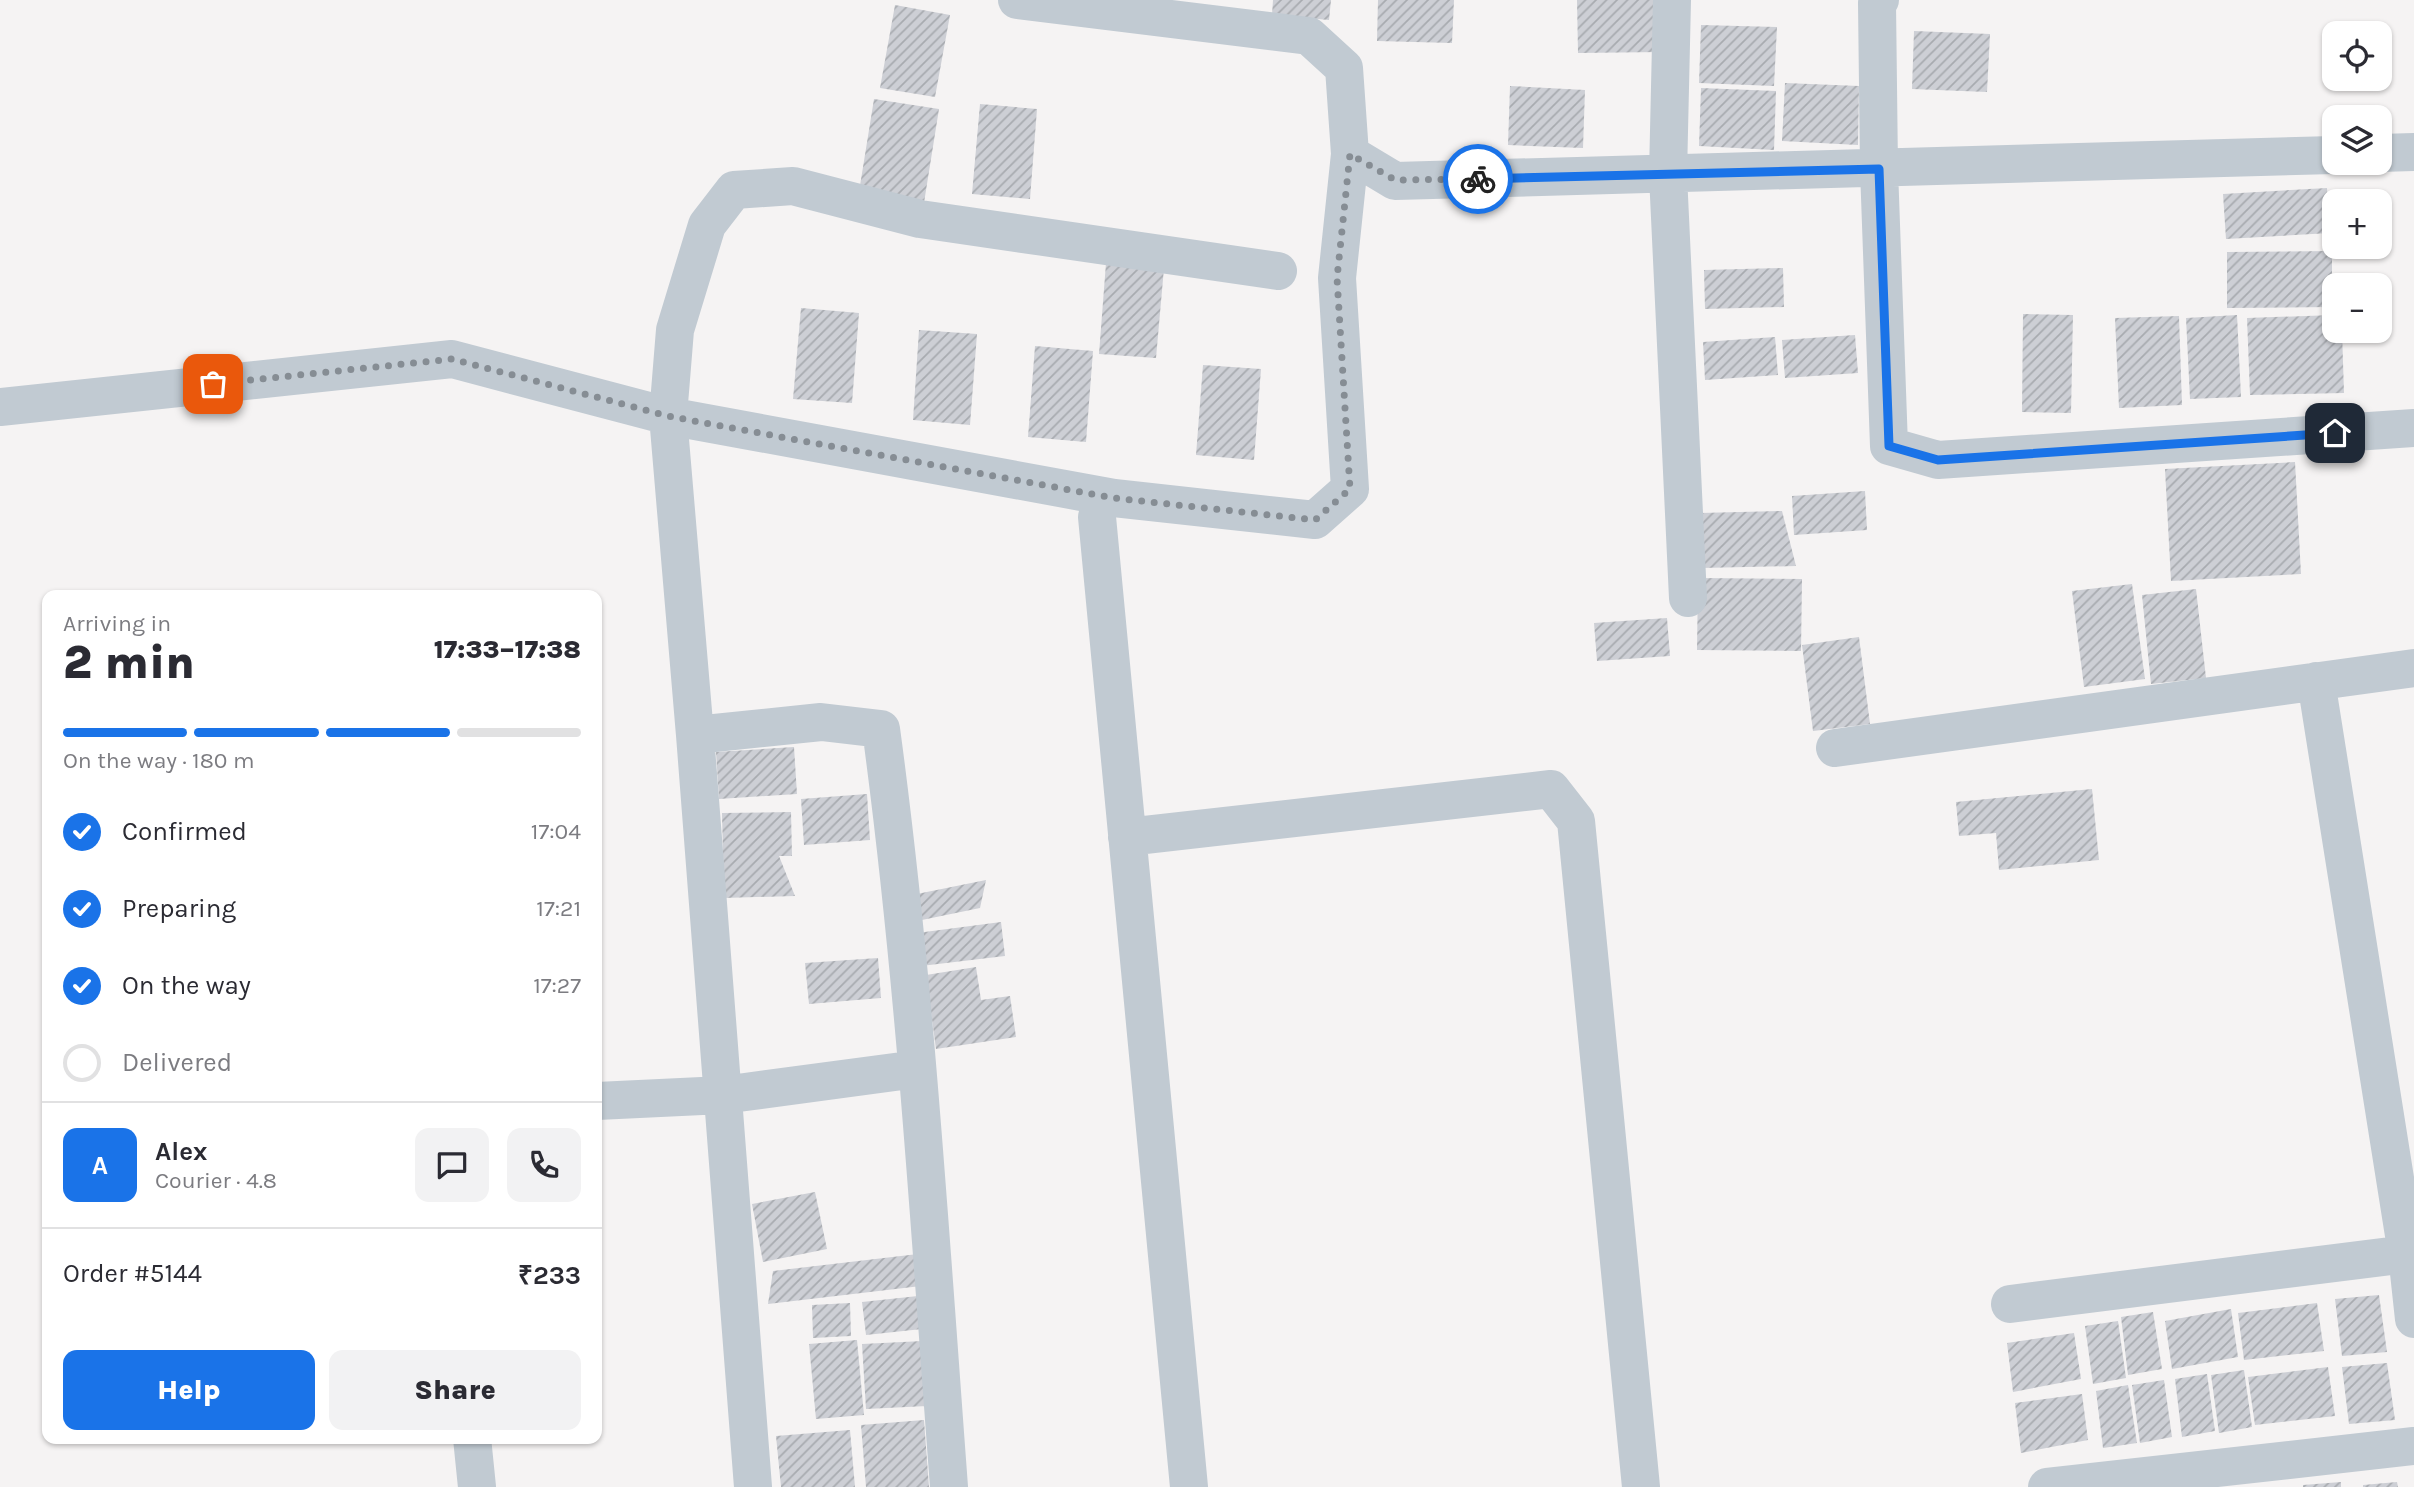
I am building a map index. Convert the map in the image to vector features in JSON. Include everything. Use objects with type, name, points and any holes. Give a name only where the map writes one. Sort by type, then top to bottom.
[{"type":"street","points":[[0,407],[452,359],[668,416],[1114,498],[1315,520],[1350,489],[1337,278],[1350,154],[1344,68],[1309,36],[1017,0]]},
{"type":"street","points":[[1672,0],[1668,174],[1688,598]]},
{"type":"street","points":[[1880,0],[1877,3],[1879,169],[1889,446],[1938,460],[2414,428]]},
{"type":"street","points":[[2392,153],[2414,152]]},
{"type":"street","points":[[1350,154],[1395,180],[2322,155]]},
{"type":"street","points":[[753,1487],[668,416],[675,330],[707,225],[734,190],[793,186],[920,219],[1278,271]]},
{"type":"street","points":[[1097,517],[1189,1487]]},
{"type":"street","points":[[1835,748],[2414,668]]},
{"type":"street","points":[[2316,681],[2410,1253],[2414,1319]]},
{"type":"street","points":[[695,735],[821,722],[881,729],[896,839],[917,1069],[949,1487]]},
{"type":"street","points":[[1127,837],[1551,789],[1576,821],[1641,1487]]},
{"type":"street","points":[[602,1101],[723,1095],[917,1069]]},
{"type":"street","points":[[2010,1304],[2410,1253]]},
{"type":"street","points":[[473,1444],[477,1487]]},
{"type":"street","points":[[2047,1487],[2414,1446]]},
{"type":"building","points":[[1273,0],[1331,0],[1329,20],[1272,15]]},
{"type":"building","points":[[1378,0],[1454,0],[1452,43],[1377,41]]},
{"type":"building","points":[[1577,0],[1661,0],[1662,52],[1578,53]]},
{"type":"building","points":[[895,5],[950,15],[935,97],[880,88]]},
{"type":"building","points":[[1701,25],[1777,27],[1774,86],[1699,83]]},
{"type":"building","points":[[1914,31],[1990,34],[1987,92],[1912,89]]},
{"type":"building","points":[[1785,83],[1859,86],[1858,145],[1782,141]]},
{"type":"building","points":[[1510,86],[1585,90],[1583,148],[1508,145]]},
{"type":"building","points":[[1701,88],[1776,91],[1774,150],[1699,146]]},
{"type":"building","points":[[874,99],[939,109],[923,209],[858,198]]},
{"type":"building","points":[[980,104],[1037,109],[1030,199],[972,194]]},
{"type":"building","points":[[2327,188],[2322,189],[2322,233],[2226,239],[2223,194]]},
{"type":"building","points":[[2322,251],[2322,259],[2332,259],[2332,273],[2322,273],[2322,307],[2227,308],[2227,252]]},
{"type":"building","points":[[1106,263],[1164,268],[1156,358],[1099,354]]},
{"type":"building","points":[[1783,268],[1784,307],[1705,309],[1704,270]]},
{"type":"building","points":[[801,308],[859,313],[852,403],[793,399]]},
{"type":"building","points":[[2023,314],[2073,315],[2071,413],[2022,412]]},
{"type":"building","points":[[2237,315],[2241,397],[2190,399],[2186,318]]},
{"type":"building","points":[[2322,315],[2322,343],[2342,343],[2344,393],[2250,395],[2247,318]]},
{"type":"building","points":[[2179,316],[2182,405],[2119,408],[2115,318]]},
{"type":"building","points":[[919,330],[977,334],[970,425],[913,420]]},
{"type":"building","points":[[1855,335],[1858,373],[1785,378],[1782,340]]},
{"type":"building","points":[[1775,337],[1778,375],[1705,380],[1703,342]]},
{"type":"building","points":[[1035,346],[1093,351],[1086,442],[1028,437]]},
{"type":"building","points":[[1203,365],[1261,369],[1254,460],[1196,455]]},
{"type":"building","points":[[2295,462],[2301,574],[2171,581],[2165,469]]},
{"type":"building","points":[[1865,491],[1867,530],[1794,535],[1792,496]]},
{"type":"building","points":[[1782,511],[1796,566],[1701,568],[1700,513]]},
{"type":"building","points":[[1698,578],[1802,579],[1801,651],[1697,650]]},
{"type":"building","points":[[2132,584],[2145,679],[2084,687],[2072,591]]},
{"type":"building","points":[[2196,589],[2206,678],[2151,684],[2142,595]]},
{"type":"building","points":[[1667,618],[1670,656],[1597,661],[1594,623]]},
{"type":"building","points":[[1859,637],[1870,724],[1813,731],[1802,645]]},
{"type":"building","points":[[794,747],[797,794],[719,799],[716,752]]},
{"type":"building","points":[[2092,789],[2099,860],[1999,870],[1996,833],[1959,836],[1956,802]]},
{"type":"building","points":[[867,794],[870,840],[804,845],[801,799]]},
{"type":"building","points":[[791,812],[792,856],[779,856],[795,896],[724,898],[722,813]]},
{"type":"building","points":[[986,880],[980,908],[917,921],[912,895]]},
{"type":"building","points":[[1001,922],[1005,956],[921,966],[917,933]]},
{"type":"building","points":[[878,958],[881,998],[809,1004],[805,963]]},
{"type":"building","points":[[976,967],[981,1000],[1010,996],[1016,1037],[936,1049],[926,975]]},
{"type":"building","points":[[815,1192],[827,1249],[763,1262],[752,1204]]},
{"type":"building","points":[[918,1254],[921,1286],[768,1304],[773,1271]]},
{"type":"building","points":[[2379,1295],[2387,1352],[2342,1356],[2335,1299]]},
{"type":"building","points":[[918,1296],[922,1329],[866,1335],[862,1302]]},
{"type":"building","points":[[850,1303],[851,1336],[813,1338],[812,1305]]},
{"type":"building","points":[[2317,1303],[2324,1351],[2244,1360],[2238,1313]]},
{"type":"building","points":[[2231,1309],[2238,1357],[2172,1369],[2165,1321]]},
{"type":"building","points":[[2153,1312],[2162,1369],[2128,1375],[2121,1317]]},
{"type":"building","points":[[2118,1321],[2126,1378],[2093,1384],[2085,1326]]},
{"type":"building","points":[[2074,1333],[2081,1379],[2013,1392],[2007,1343]]},
{"type":"building","points":[[857,1340],[864,1415],[816,1419],[809,1344]]},
{"type":"building","points":[[923,1341],[927,1406],[866,1409],[862,1344]]},
{"type":"building","points":[[2387,1363],[2395,1420],[2349,1424],[2342,1367]]},
{"type":"building","points":[[2328,1367],[2335,1416],[2255,1425],[2248,1377]]},
{"type":"building","points":[[2244,1370],[2252,1427],[2219,1433],[2211,1375]]},
{"type":"building","points":[[2207,1374],[2215,1431],[2182,1437],[2175,1379]]},
{"type":"building","points":[[2164,1380],[2172,1437],[2140,1443],[2132,1385]]},
{"type":"building","points":[[2128,1385],[2137,1443],[2103,1448],[2096,1391]]},
{"type":"building","points":[[2082,1394],[2088,1440],[2021,1453],[2015,1403]]},
{"type":"building","points":[[924,1420],[929,1487],[866,1487],[861,1425]]},
{"type":"building","points":[[850,1430],[855,1487],[781,1487],[776,1436]]},
{"type":"building","points":[[2341,1482],[2341,1487],[2303,1487],[2303,1485]]},
{"type":"building","points":[[2397,1482],[2398,1487],[2363,1487],[2363,1485]]},
{"type":"way so far","points":[[213,384],[452,359],[694,421],[1114,498],[1315,520],[1350,489],[1337,278],[1350,154],[1395,180],[1478,179]]},
{"type":"route","points":[[1478,179],[1879,169],[1889,446],[1938,460],[2335,433]]}]
